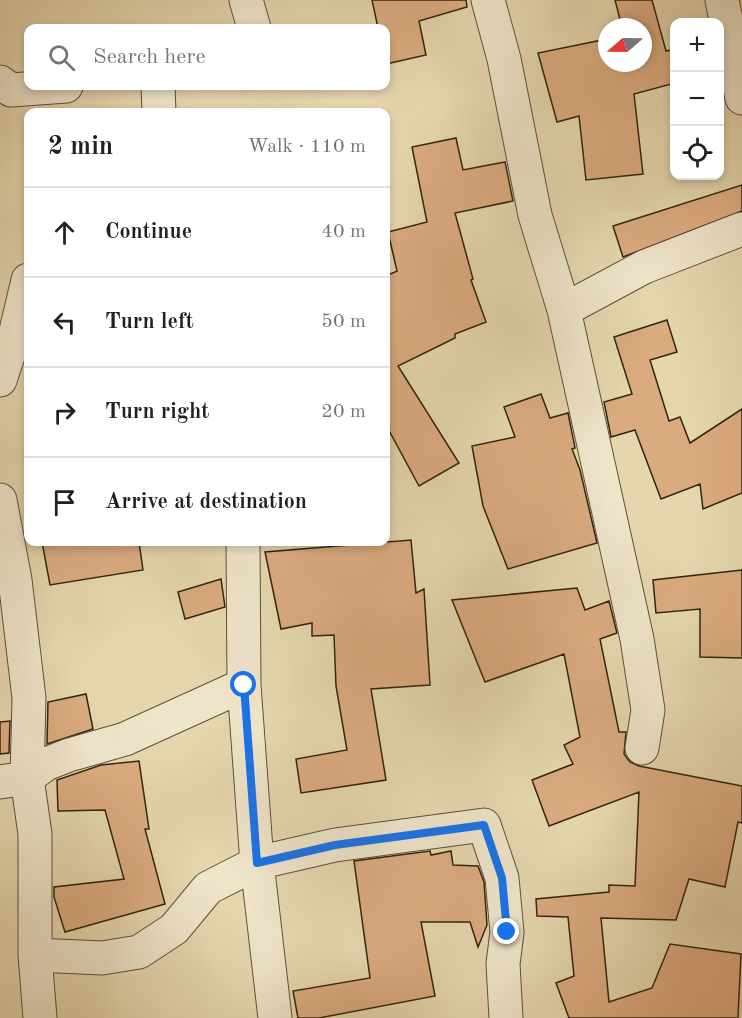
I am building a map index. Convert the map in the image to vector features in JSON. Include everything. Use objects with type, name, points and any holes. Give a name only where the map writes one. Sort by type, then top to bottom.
[{"type":"street","points":[[246,0],[253,24]]},
{"type":"street","points":[[488,0],[504,59],[535,215],[564,310],[637,639],[648,710],[642,748]]},
{"type":"street","points":[[722,0],[742,98]]},
{"type":"street","points":[[0,82],[10,90],[24,89]]},
{"type":"street","points":[[158,90],[159,108]]},
{"type":"street","points":[[564,310],[645,267],[742,229]]},
{"type":"street","points":[[0,380],[15,335],[24,297]]},
{"type":"street","points":[[0,500],[15,580],[29,698],[14,780],[35,834],[35,955],[39,1018]]},
{"type":"street","points":[[243,546],[244,685],[257,863],[276,1018]]},
{"type":"street","points":[[14,780],[69,755],[125,740],[244,685]]},
{"type":"street","points":[[35,955],[102,958],[139,952],[174,929],[208,888],[257,863],[335,845],[484,825],[502,878],[507,932],[503,964],[506,1018]]},
{"type":"building","points":[[372,0],[466,0],[467,7],[419,21],[426,55],[390,63],[390,24],[377,24]]},
{"type":"building","points":[[615,0],[652,0],[666,51],[670,50],[670,84],[634,94],[643,174],[586,180],[579,116],[557,122],[538,53],[598,41],[598,72],[652,72],[652,18],[620,18]]},
{"type":"building","points":[[456,138],[463,170],[505,162],[513,201],[455,213],[473,279],[471,280],[486,322],[455,334],[455,338],[398,366],[459,463],[419,486],[390,432],[390,274],[397,271],[390,231],[427,222],[412,147]]},
{"type":"building","points":[[742,185],[742,211],[623,257],[613,226]]},
{"type":"building","points":[[667,320],[677,352],[650,360],[669,421],[680,417],[690,443],[742,409],[742,493],[703,509],[700,484],[661,499],[635,430],[611,437],[604,402],[632,394],[614,337]]},
{"type":"building","points":[[541,394],[550,418],[568,413],[575,448],[572,449],[580,470],[597,543],[508,569],[483,506],[472,446],[515,437],[504,407]]},
{"type":"building","points":[[411,540],[416,593],[424,589],[430,685],[371,689],[386,780],[301,793],[296,759],[347,750],[336,686],[334,635],[312,636],[312,623],[281,629],[265,552],[338,546],[390,546],[390,542]]},
{"type":"building","points":[[43,546],[140,546],[143,570],[50,585]]},
{"type":"building","points":[[742,570],[742,658],[700,657],[700,609],[656,613],[653,580]]},
{"type":"building","points":[[221,579],[225,607],[185,619],[178,592]]},
{"type":"building","points":[[577,588],[585,610],[609,601],[617,633],[600,639],[619,732],[626,732],[624,754],[630,762],[639,766],[742,786],[742,823],[738,822],[725,887],[689,879],[676,920],[601,918],[609,1002],[652,988],[670,944],[741,954],[738,1018],[569,1018],[556,983],[574,976],[568,917],[537,916],[536,899],[609,892],[609,885],[635,886],[639,792],[549,826],[532,780],[573,764],[564,745],[580,737],[564,654],[485,682],[452,600]]},
{"type":"building","points":[[86,694],[93,729],[47,744],[48,702]]},
{"type":"building","points":[[10,721],[9,753],[0,754],[0,722]]},
{"type":"building","points":[[139,761],[149,829],[145,829],[165,904],[65,932],[54,897],[54,887],[124,879],[105,810],[58,811],[57,780],[101,765]]},
{"type":"building","points":[[430,851],[431,855],[451,851],[453,865],[478,866],[484,882],[487,925],[478,947],[470,922],[421,922],[435,996],[319,1018],[298,1018],[293,991],[370,978],[354,861]]},
{"type":"route","points":[[244,685],[257,863],[335,845],[484,825],[502,878],[507,932]]}]
